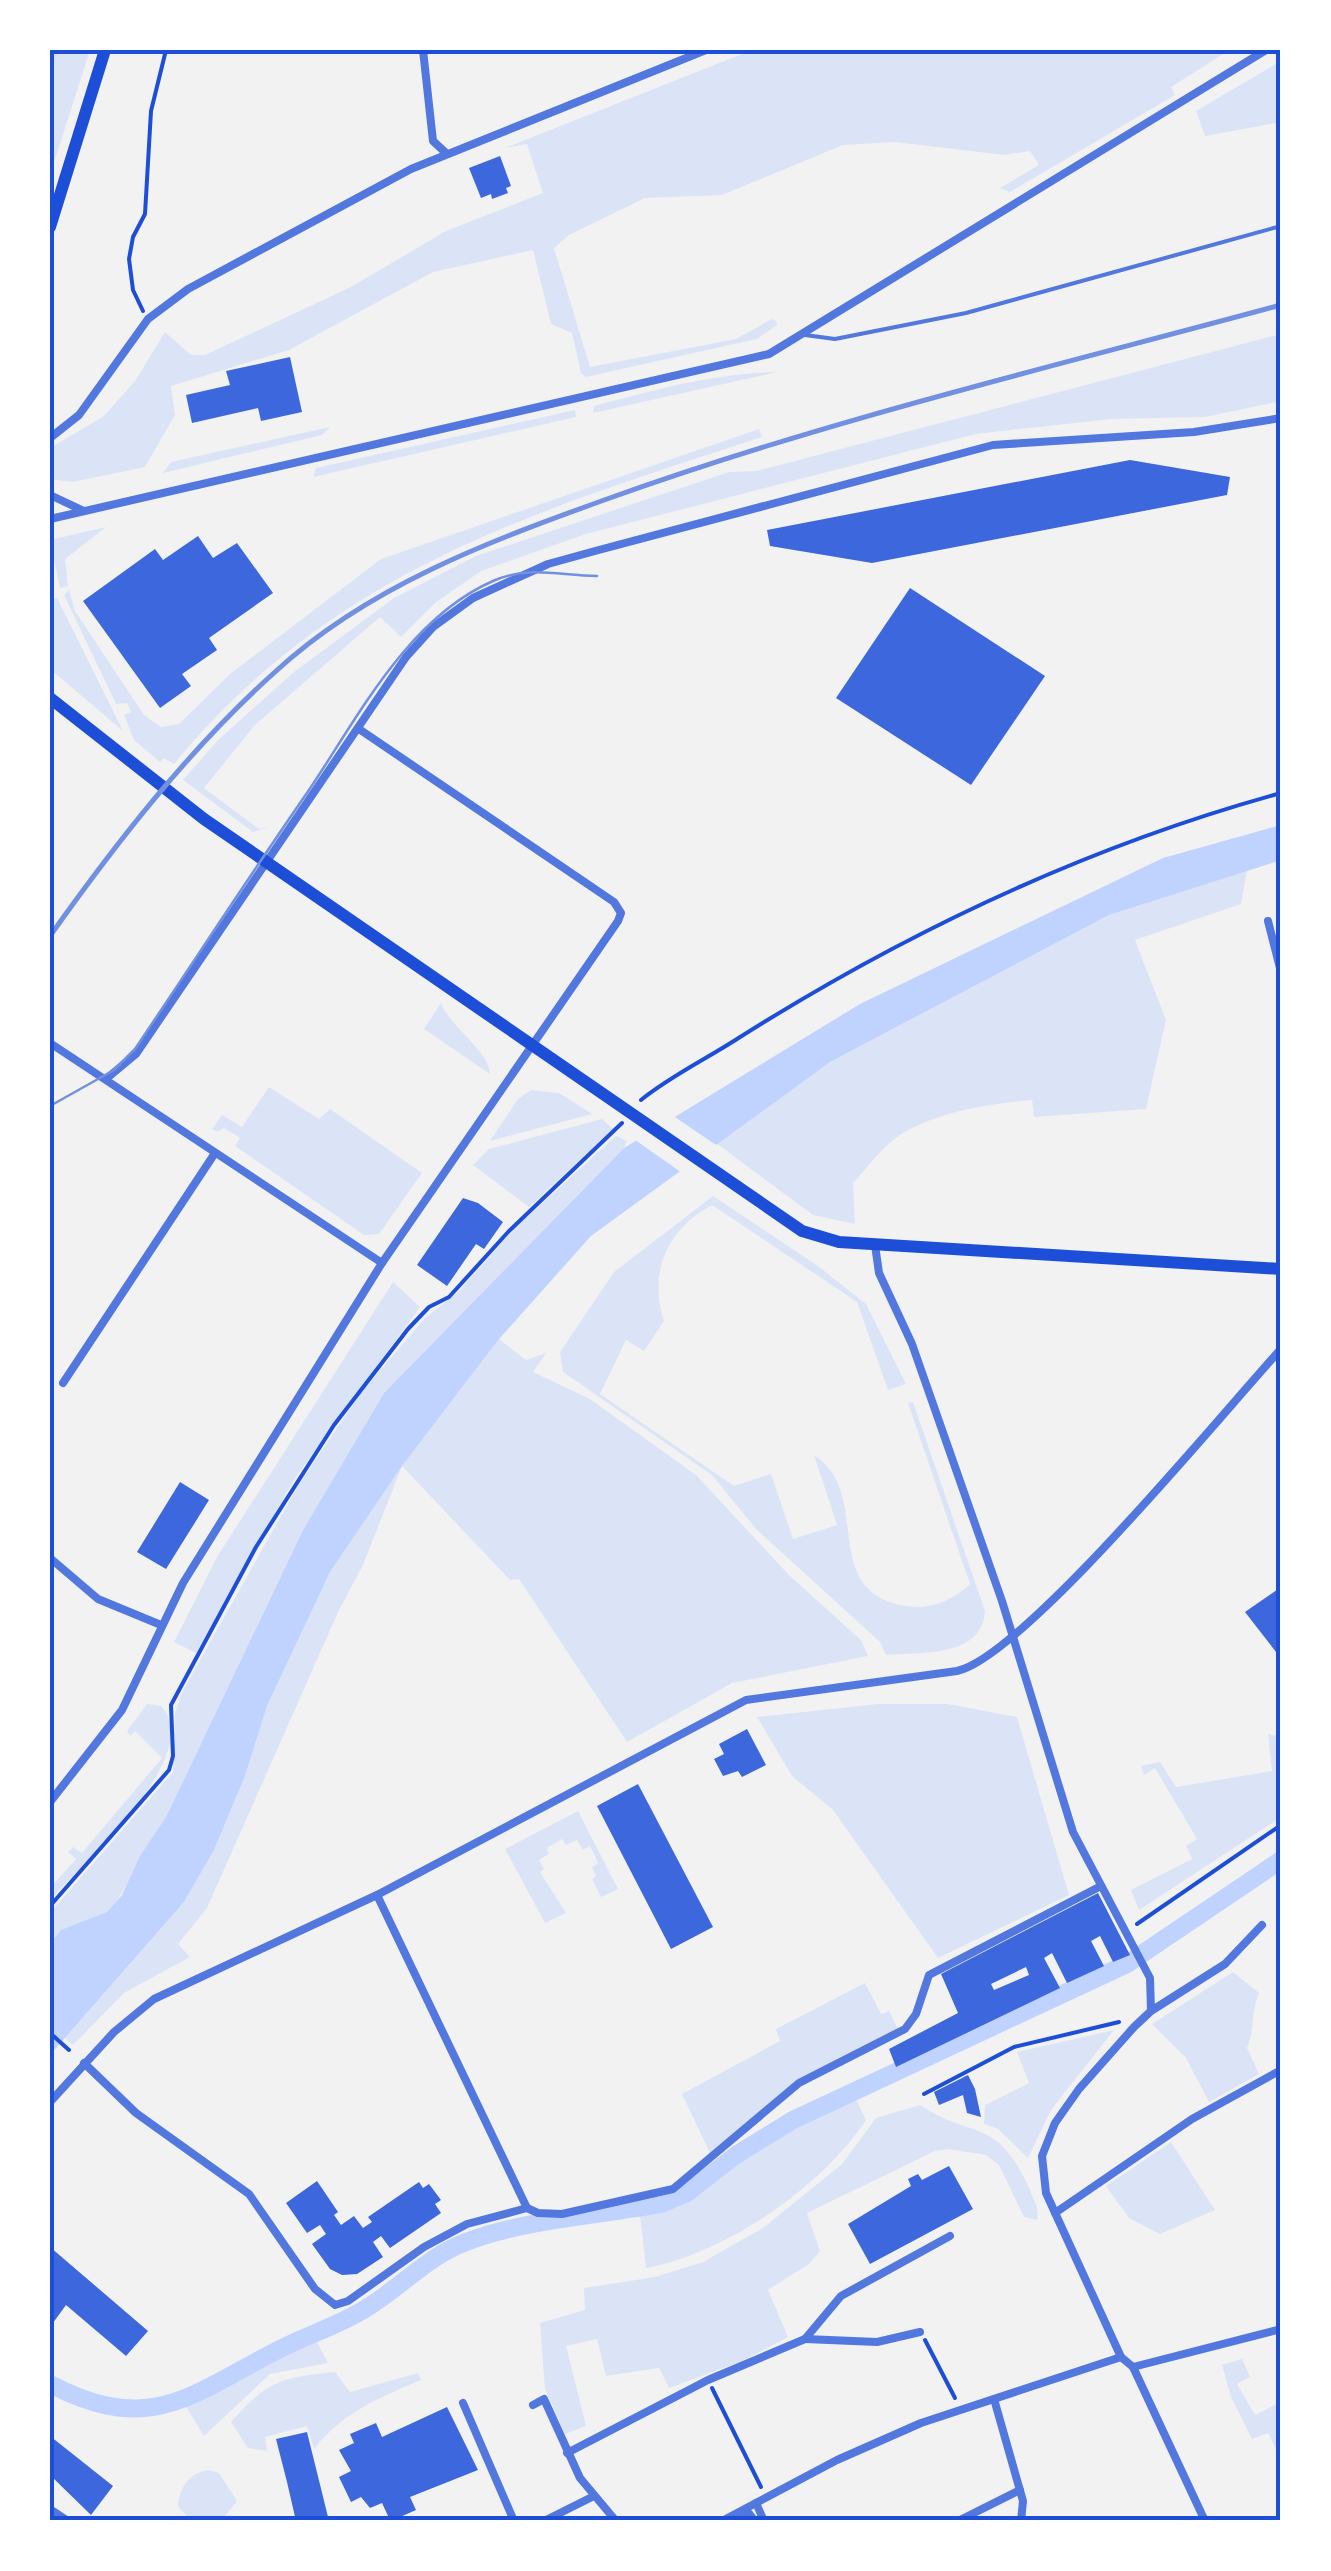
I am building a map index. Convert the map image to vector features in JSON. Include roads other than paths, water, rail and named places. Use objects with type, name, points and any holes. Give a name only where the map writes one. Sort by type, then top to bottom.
[{"type":"main road","points":[[50,227],[105,50]]},
{"type":"main road","points":[[50,698],[134,767],[265,862],[802,1231],[839,1242],[875,1245],[1281,1269]]},
{"type":"street","points":[[423,50],[433,140],[446,153]]},
{"type":"street","points":[[50,438],[79,415],[148,319],[188,290],[446,153],[706,50]]},
{"type":"street","points":[[50,519],[458,422],[751,360],[800,335],[1266,50]]},
{"type":"street","points":[[106,1079],[136,1054],[406,657],[433,626],[473,598],[548,564],[993,445],[1194,432],[1281,418]]},
{"type":"street","points":[[50,495],[84,511]]},
{"type":"street","points":[[50,1802],[122,1710],[161,1624],[382,1263],[534,1046],[620,913],[614,902],[359,729]]},
{"type":"street","points":[[1268,921],[1281,972]]},
{"type":"street","points":[[50,1043],[382,1263]]},
{"type":"street","points":[[64,1383],[216,1153]]},
{"type":"street","points":[[875,1245],[879,1273],[928,1388],[1014,1638],[1072,1832],[1143,1965],[1152,1988],[1151,2011]]},
{"type":"street","points":[[50,2102],[84,2062],[154,1999],[376,1895],[746,1700],[970,1668],[1014,1638],[1281,1349]]},
{"type":"street","points":[[50,1558],[98,1599],[161,1624]]},
{"type":"street","points":[[84,2062],[136,2113],[249,2194],[315,2289],[335,2304],[348,2301],[424,2247],[467,2224],[527,2208],[562,2214],[673,2188],[799,2083],[905,2029],[916,2014],[929,1975],[1101,1886]]},
{"type":"street","points":[[376,1895],[527,2208]]},
{"type":"street","points":[[1205,2521],[1133,2367],[1121,2357],[1055,2213],[1042,2176],[1042,2156],[1055,2123],[1079,2089],[1140,2021],[1225,1964],[1262,1926]]},
{"type":"street","points":[[1055,2213],[1192,2119],[1281,2070]]},
{"type":"street","points":[[567,2452],[708,2380],[804,2339],[842,2296],[950,2236]]},
{"type":"street","points":[[1133,2367],[1281,2329]]},
{"type":"street","points":[[804,2339],[877,2342],[920,2332]]},
{"type":"street","points":[[722,2521],[837,2460],[959,2408],[1121,2357]]},
{"type":"street","points":[[994,2399],[1020,2490],[1020,2521]]},
{"type":"street","points":[[533,2405],[544,2400],[592,2497],[616,2521]]},
{"type":"street","points":[[462,2403],[514,2521]]},
{"type":"street","points":[[958,2521],[1020,2490]]},
{"type":"street","points":[[544,2521],[592,2497]]},
{"type":"street","points":[[756,2503],[764,2521]]},
{"type":"street","points":[[50,2509],[68,2521]]},
{"type":"street","points":[[736,2521],[750,2513],[756,2521]]},
{"type":"lane","points":[[800,335],[835,339],[966,313],[1281,226]]},
{"type":"water","points":[[1281,825],[1281,860],[1109,915],[830,1062],[591,1236],[499,1339],[402,1466],[330,1572],[267,1706],[245,1776],[214,1850],[184,1902],[50,2055],[50,1944],[61,1930],[107,1912],[122,1895],[140,1856],[166,1817],[303,1530],[384,1393],[624,1148],[860,1004],[1163,858]]},
{"type":"waterway","points":[[50,2384],[86,2400],[117,2407],[145,2408],[172,2403],[355,2315],[439,2255],[466,2242],[538,2223],[661,2204],[687,2193],[736,2155],[793,2120],[1127,1964],[1281,1860]]},
{"type":"tram line","points":[[50,1106],[114,1070],[135,1049],[366,702],[410,644],[435,619],[463,598],[506,576],[532,572],[597,576]]},
{"type":"railway","points":[[50,936],[155,798],[244,701],[311,642],[432,569],[563,515],[773,444],[1281,305]]}]
